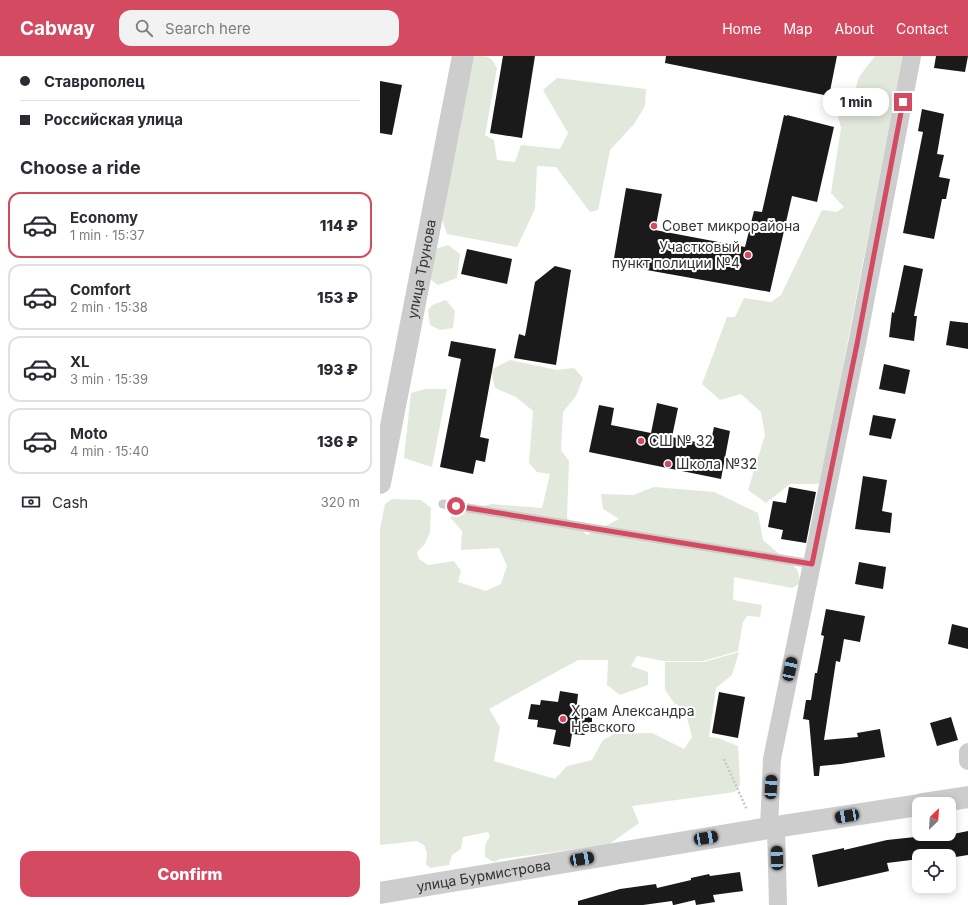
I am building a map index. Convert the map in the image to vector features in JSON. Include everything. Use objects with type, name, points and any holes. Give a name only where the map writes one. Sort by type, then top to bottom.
[{"type":"street","name":"улица Трунова","points":[[380,483],[463,56]]},
{"type":"street","points":[[778,905],[772,827],[772,759],[857,344],[912,56]]},
{"type":"street","points":[[968,752],[968,761]]},
{"type":"street","points":[[956,799],[968,797]]},
{"type":"street","name":"улица Бурмистрова","points":[[380,893],[772,827],[912,805]]},
{"type":"lane","points":[[443,504],[812,564]]},
{"type":"path","points":[[724,759],[747,810]]},
{"type":"shaded area","points":[[474,56],[483,56],[491,59],[497,68],[485,135],[494,140],[497,160],[515,162],[521,145],[560,149],[568,133],[543,90],[557,78],[646,89],[645,106],[634,124],[610,150],[598,210],[590,212],[556,167],[537,166],[535,209],[517,247],[447,234],[442,219]]},
{"type":"shaded area","points":[[875,56],[904,56],[821,483],[790,484],[766,503],[748,490],[765,435],[761,412],[741,394],[720,400],[702,384],[727,317],[735,317],[744,298],[771,302],[781,295],[822,210],[837,212],[844,207],[831,193],[841,128],[835,104],[856,87],[859,77]]},
{"type":"shaded area","points":[[448,245],[460,254],[457,278],[438,285],[426,276],[433,250]]},
{"type":"shaded area","points":[[446,300],[455,311],[453,328],[440,330],[430,325],[428,310],[432,305]]},
{"type":"shaded area","points":[[510,360],[557,370],[574,368],[583,378],[576,396],[563,412],[561,450],[569,461],[567,518],[587,535],[619,519],[603,509],[601,494],[633,495],[654,487],[714,492],[758,513],[763,540],[797,569],[801,583],[792,588],[734,577],[733,600],[762,605],[760,617],[747,616],[743,622],[738,651],[703,661],[664,661],[637,656],[631,666],[648,672],[648,685],[620,695],[607,685],[608,660],[578,660],[489,709],[500,727],[494,761],[555,779],[567,766],[592,760],[603,740],[614,734],[652,733],[684,749],[692,737],[685,710],[674,703],[665,690],[665,662],[704,662],[739,652],[732,675],[716,688],[709,737],[718,738],[738,746],[740,785],[735,792],[632,806],[639,823],[608,845],[500,859],[494,862],[485,857],[486,844],[490,837],[488,832],[463,837],[461,849],[452,855],[449,865],[430,868],[426,864],[427,853],[424,845],[417,841],[380,845],[380,529],[385,504],[392,499],[421,500],[431,508],[430,532],[425,544],[417,552],[419,559],[428,565],[454,561],[461,571],[458,582],[486,591],[501,584],[507,566],[499,548],[461,550],[462,531],[450,517],[491,504],[542,508],[550,474],[537,472],[529,463],[533,411],[516,397],[495,388],[491,370]]},
{"type":"shaded area","points":[[425,389],[447,389],[432,467],[404,458],[411,393]]},
{"type":"building","points":[[503,56],[535,56],[522,138],[490,133]]},
{"type":"building","points":[[666,56],[837,56],[829,96],[665,63]]},
{"type":"building","points":[[936,56],[968,56],[965,72],[934,68]]},
{"type":"building","points":[[380,81],[402,85],[392,135],[380,133]]},
{"type":"building","points":[[922,109],[944,114],[937,154],[944,155],[939,177],[950,179],[946,199],[942,199],[934,239],[903,233],[923,132],[918,131]]},
{"type":"building","points":[[784,115],[834,127],[817,202],[792,196],[770,292],[613,264],[626,188],[662,194],[655,230],[745,247],[754,211],[762,212]]},
{"type":"building","points":[[467,249],[512,259],[507,284],[461,274]]},
{"type":"building","points":[[904,265],[923,269],[914,316],[917,316],[914,341],[889,337],[892,312],[894,313]]},
{"type":"building","points":[[555,266],[571,270],[556,365],[514,358],[519,334],[525,336],[535,282]]},
{"type":"building","points":[[950,321],[968,323],[968,349],[946,345]]},
{"type":"building","points":[[451,341],[496,349],[480,437],[489,439],[485,462],[476,460],[473,474],[440,467],[461,359],[448,356]]},
{"type":"building","points":[[884,364],[910,370],[905,394],[879,389]]},
{"type":"building","name":"СШ № 32","points":[[657,403],[678,408],[672,437],[710,445],[714,427],[730,431],[721,479],[589,452],[599,405],[614,408],[611,425],[651,433]]},
{"type":"building","points":[[873,415],[896,419],[891,439],[869,435]]},
{"type":"building","points":[[863,476],[887,480],[882,511],[892,513],[890,533],[855,529]]},
{"type":"building","points":[[789,487],[816,492],[806,543],[781,539],[783,530],[768,527],[773,501],[786,503]]},
{"type":"building","points":[[859,562],[886,567],[883,589],[855,584]]},
{"type":"building","points":[[826,609],[865,616],[860,642],[844,639],[840,662],[836,661],[824,740],[858,737],[857,733],[880,729],[885,757],[820,766],[819,776],[814,776],[809,720],[803,719],[806,700],[811,700],[815,673],[817,673],[824,636],[821,635]]},
{"type":"building","points":[[952,624],[968,628],[968,649],[948,644]]},
{"type":"building","name":"Храм Александра Невского","points":[[560,691],[578,694],[577,704],[588,709],[592,713],[592,722],[589,731],[584,735],[572,734],[570,747],[553,744],[556,730],[537,727],[538,720],[528,719],[531,704],[540,705],[541,700],[558,702]]},
{"type":"building","points":[[719,692],[745,697],[738,738],[712,733]]},
{"type":"building","points":[[951,717],[958,740],[937,746],[930,723]]},
{"type":"building","points":[[968,831],[968,855],[956,857],[956,849],[912,849],[912,860],[887,863],[889,871],[818,887],[812,855],[844,848],[844,850],[887,840],[912,837],[912,841],[956,841],[956,833]]},
{"type":"building","points":[[740,872],[743,891],[713,895],[715,902],[696,905],[695,900],[674,905],[672,901],[643,905],[578,905],[578,901],[620,889],[656,884],[657,888],[709,874],[710,876]]},
{"type":"place","name":"Совет микрорайона","points":[[654,226]]},
{"type":"place","name":"Участковый пункт полиции №4","points":[[748,255]]},
{"type":"place","name":"СШ № 32","points":[[641,441]]},
{"type":"place","name":"Школа №32","points":[[668,464]]},
{"type":"place","name":"Храм Александра Невского","points":[[563,719]]},
{"type":"route","points":[[456,506],[812,564],[857,344],[903,102]]}]
